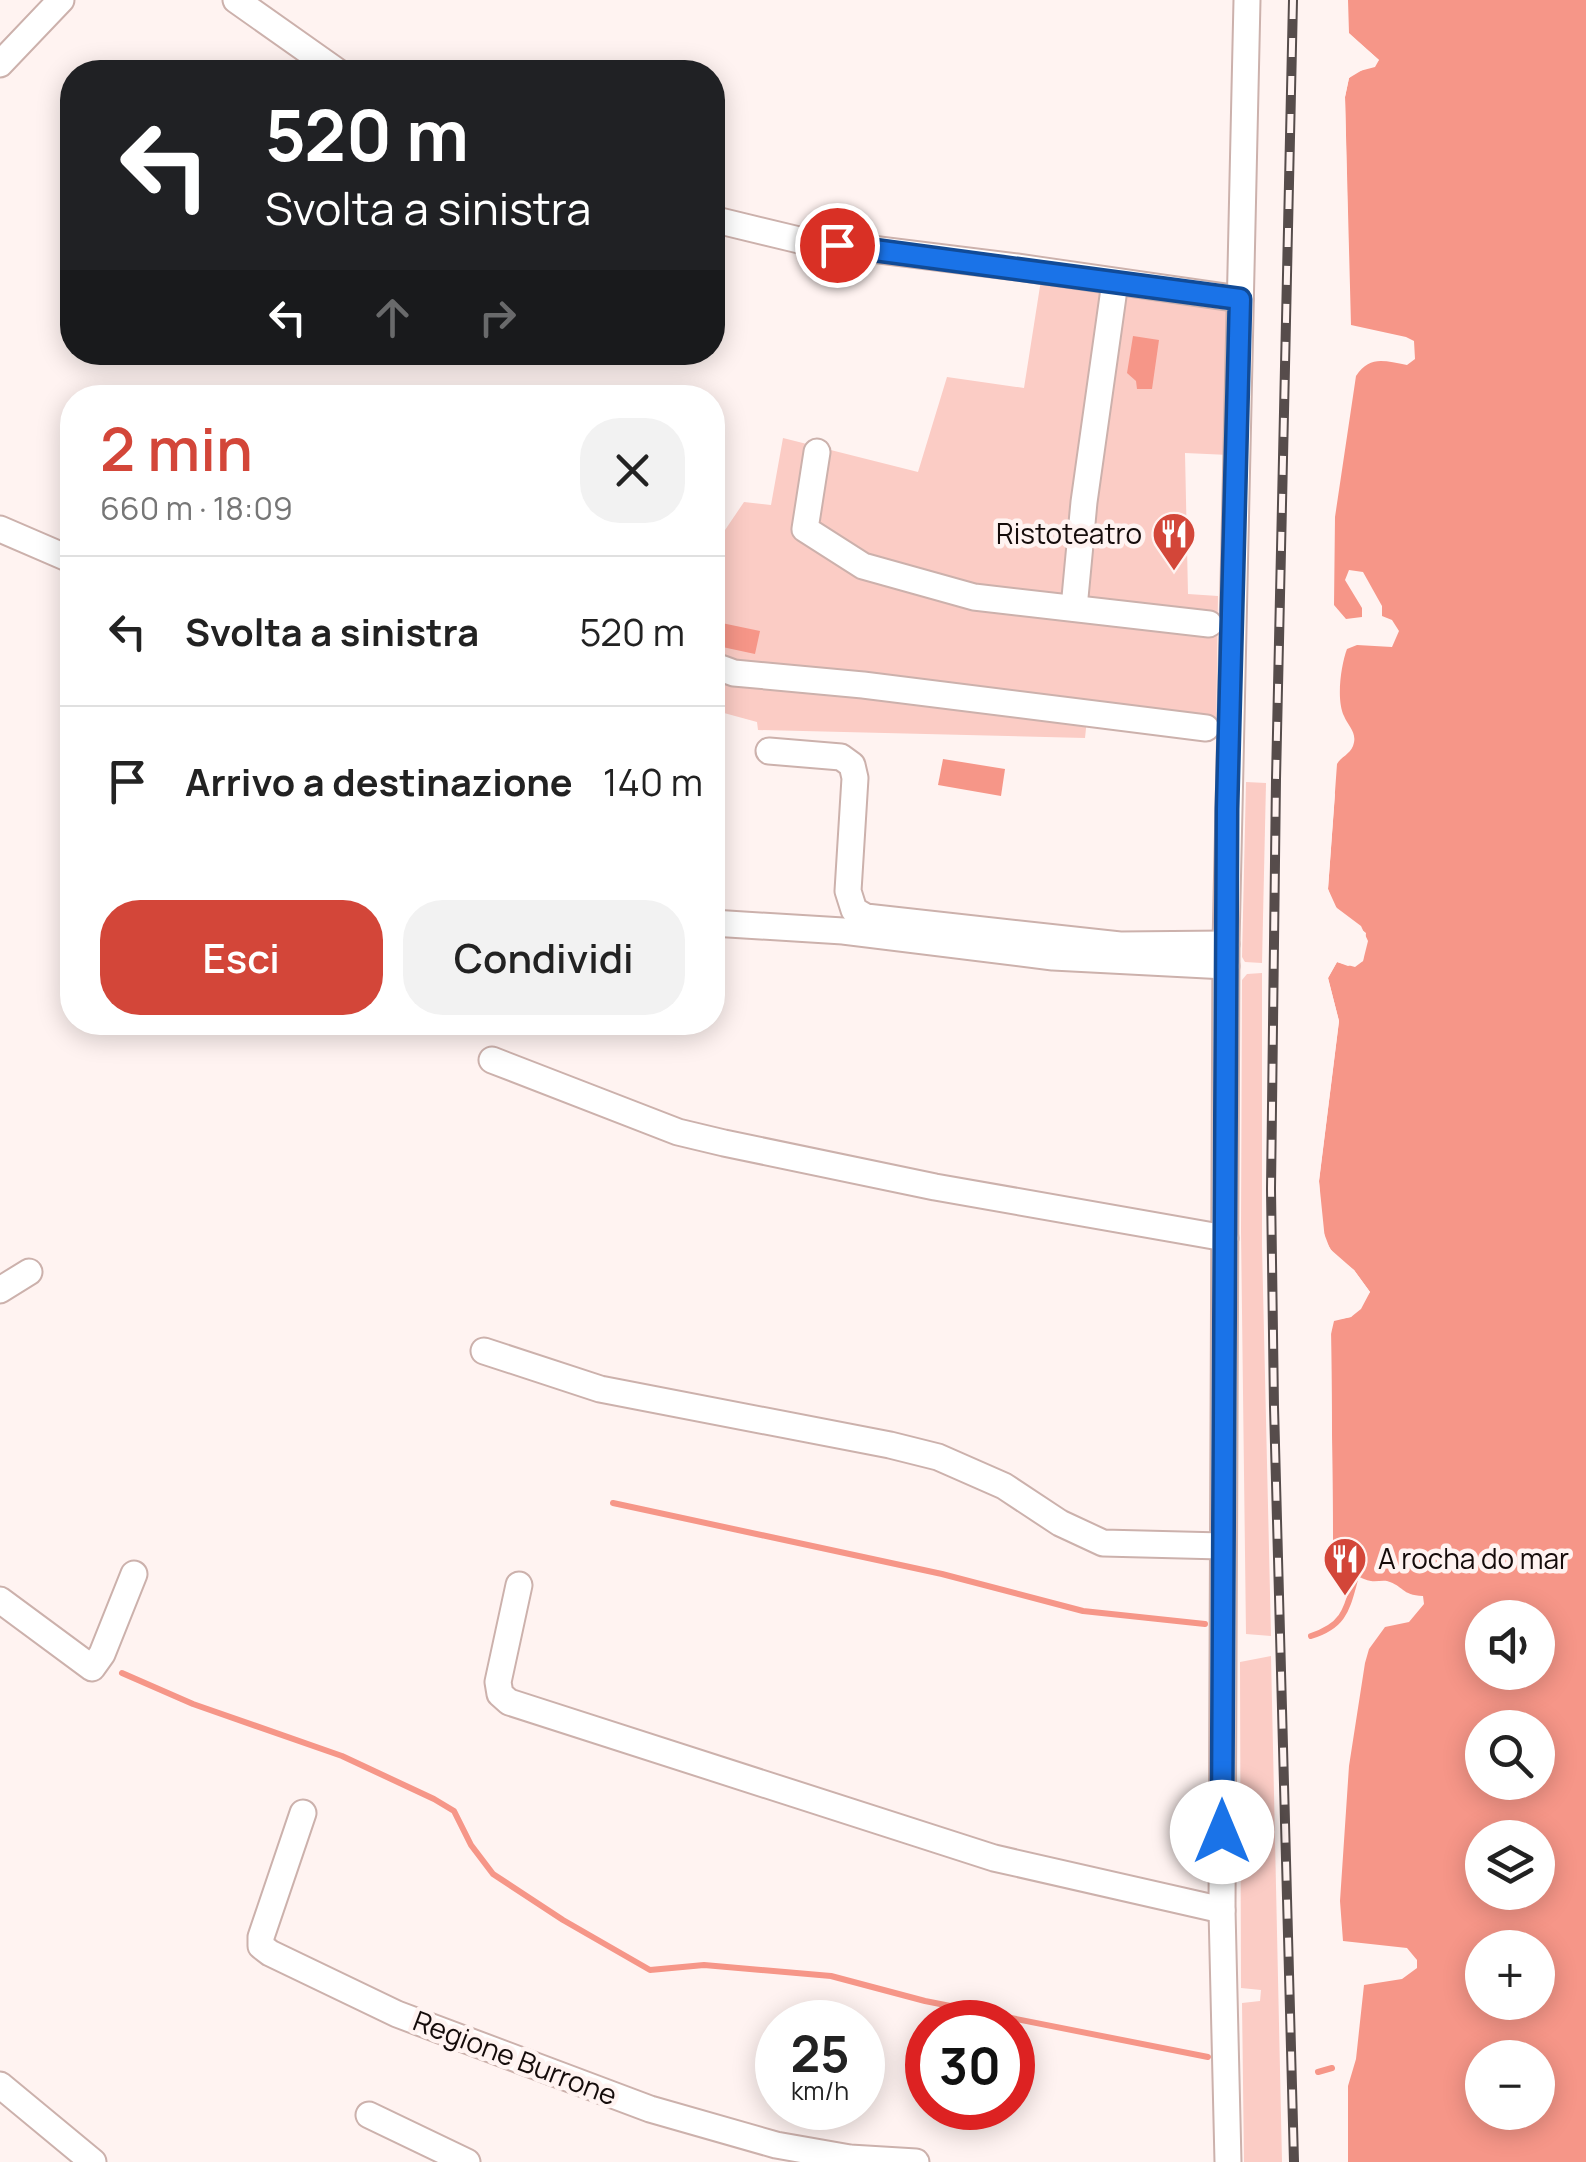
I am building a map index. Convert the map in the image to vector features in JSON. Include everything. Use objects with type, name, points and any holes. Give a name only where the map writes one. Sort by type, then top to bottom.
[{"type":"street","points":[[0,64],[61,0]]},
{"type":"street","points":[[236,0],[321,60]]},
{"type":"street","points":[[1228,2162],[1222,1910],[1226,955],[1246,0]]},
{"type":"street","points":[[725,223],[799,240],[1240,299]]},
{"type":"street","points":[[1074,608],[1084,502],[1116,282]]},
{"type":"street","points":[[817,452],[805,529],[863,566],[974,597],[1208,624]]},
{"type":"street","points":[[6,531],[60,555]]},
{"type":"street","points":[[725,670],[1206,728]]},
{"type":"street","points":[[769,751],[841,757],[852,764],[856,778],[848,891],[854,910],[866,917],[1226,955]]},
{"type":"street","points":[[725,923],[843,932],[1052,957],[1226,955]]},
{"type":"street","points":[[492,1060],[678,1132],[935,1188],[1225,1238]]},
{"type":"street","points":[[0,1290],[29,1272]]},
{"type":"street","points":[[484,1352],[600,1390],[938,1457],[1004,1486],[1060,1524],[1103,1543],[1222,1546]]},
{"type":"street","points":[[0,1600],[92,1668],[102,1654],[134,1574]]},
{"type":"street","points":[[519,1585],[498,1682],[500,1694],[510,1702],[994,1858],[1222,1910]]},
{"type":"street","name":"Regione Burrone","points":[[303,1813],[261,1936],[262,1946],[270,1954],[397,2014],[650,2109],[776,2145],[850,2158],[916,2162]]},
{"type":"street","points":[[0,2084],[93,2162]]},
{"type":"street","points":[[369,2115],[467,2162]]},
{"type":"shaded area","points":[[1348,0],[1586,0],[1586,2162],[1348,2162],[1348,2086],[1356,2059],[1364,1985],[1402,1979],[1417,1968],[1417,1960],[1407,1948],[1343,1941],[1340,1901],[1349,1766],[1369,1649],[1385,1627],[1409,1622],[1424,1604],[1423,1596],[1352,1572],[1333,1542],[1331,1325],[1334,1320],[1351,1317],[1370,1292],[1354,1270],[1330,1249],[1322,1228],[1319,1181],[1339,1021],[1328,978],[1337,962],[1348,966],[1363,961],[1366,933],[1338,911],[1328,889],[1337,764],[1354,741],[1340,701],[1340,682],[1347,649],[1357,645],[1392,647],[1399,631],[1392,620],[1382,616],[1382,606],[1363,572],[1349,570],[1345,580],[1362,608],[1362,617],[1346,619],[1334,605],[1335,517],[1356,376],[1372,362],[1407,365],[1415,359],[1414,341],[1351,325],[1345,97],[1349,78],[1379,60],[1348,33]]},
{"type":"shaded area","points":[[1041,280],[1232,306],[1229,455],[1185,453],[1188,594],[1218,596],[1216,737],[1087,719],[1085,738],[758,730],[757,722],[725,713],[725,530],[744,502],[771,505],[783,438],[918,472],[947,377],[1024,388]]},
{"type":"shaded area","points":[[1133,336],[1159,340],[1152,389],[1137,389],[1136,381],[1127,373]]},
{"type":"shaded area","points":[[725,624],[760,631],[755,654],[725,648]]},
{"type":"shaded area","points":[[943,759],[1005,769],[1001,796],[938,785]]},
{"type":"shaded area","points":[[1246,782],[1266,783],[1262,963],[1245,962],[1242,957]]},
{"type":"shaded area","points":[[1262,973],[1262,1246],[1271,1636],[1246,1634],[1242,980],[1247,974]]},
{"type":"shaded area","points":[[1271,1656],[1282,2162],[1244,2162],[1242,2003],[1260,2001],[1261,1990],[1241,1988],[1240,1662]]},
{"type":"pier","points":[[1343,0],[1348,0],[1349,33],[1379,60],[1375,67],[1349,78],[1345,97],[1350,330],[1345,320],[1340,97],[1345,75],[1353,67],[1373,60],[1344,35]]},
{"type":"pier","points":[[1331,789],[1335,794],[1328,889],[1333,905],[1361,926],[1368,941],[1363,961],[1355,967],[1337,962],[1328,978],[1339,1021],[1319,1181],[1325,1240],[1370,1292],[1361,1309],[1351,1317],[1334,1321],[1331,1334],[1333,1542],[1338,1560],[1362,1578],[1335,1564],[1328,1542],[1326,1325],[1332,1316],[1357,1306],[1364,1292],[1320,1242],[1314,1181],[1334,1021],[1323,977],[1335,958],[1354,962],[1359,958],[1363,942],[1357,930],[1329,908],[1323,890]]},
{"type":"waterway","points":[[613,1503],[942,1574],[1083,1611],[1205,1624]]},
{"type":"waterway","points":[[1311,1636],[1339,1620],[1348,1605],[1357,1573]]},
{"type":"waterway","points":[[122,1673],[193,1704],[342,1756],[434,1799],[454,1811],[471,1845],[493,1874],[650,1970],[704,1965],[831,1976],[925,2001],[1208,2057]]},
{"type":"waterway","points":[[1318,2072],[1332,2068]]},
{"type":"railway","points":[[1293,0],[1271,1189],[1294,2162]]},
{"type":"place","name":"Ristoteatro","points":[[1174,572]]},
{"type":"place","name":"A rocha do mar","points":[[1345,1597]]},
{"type":"route","points":[[837,245],[1240,299],[1227,809],[1222,1832]]}]
